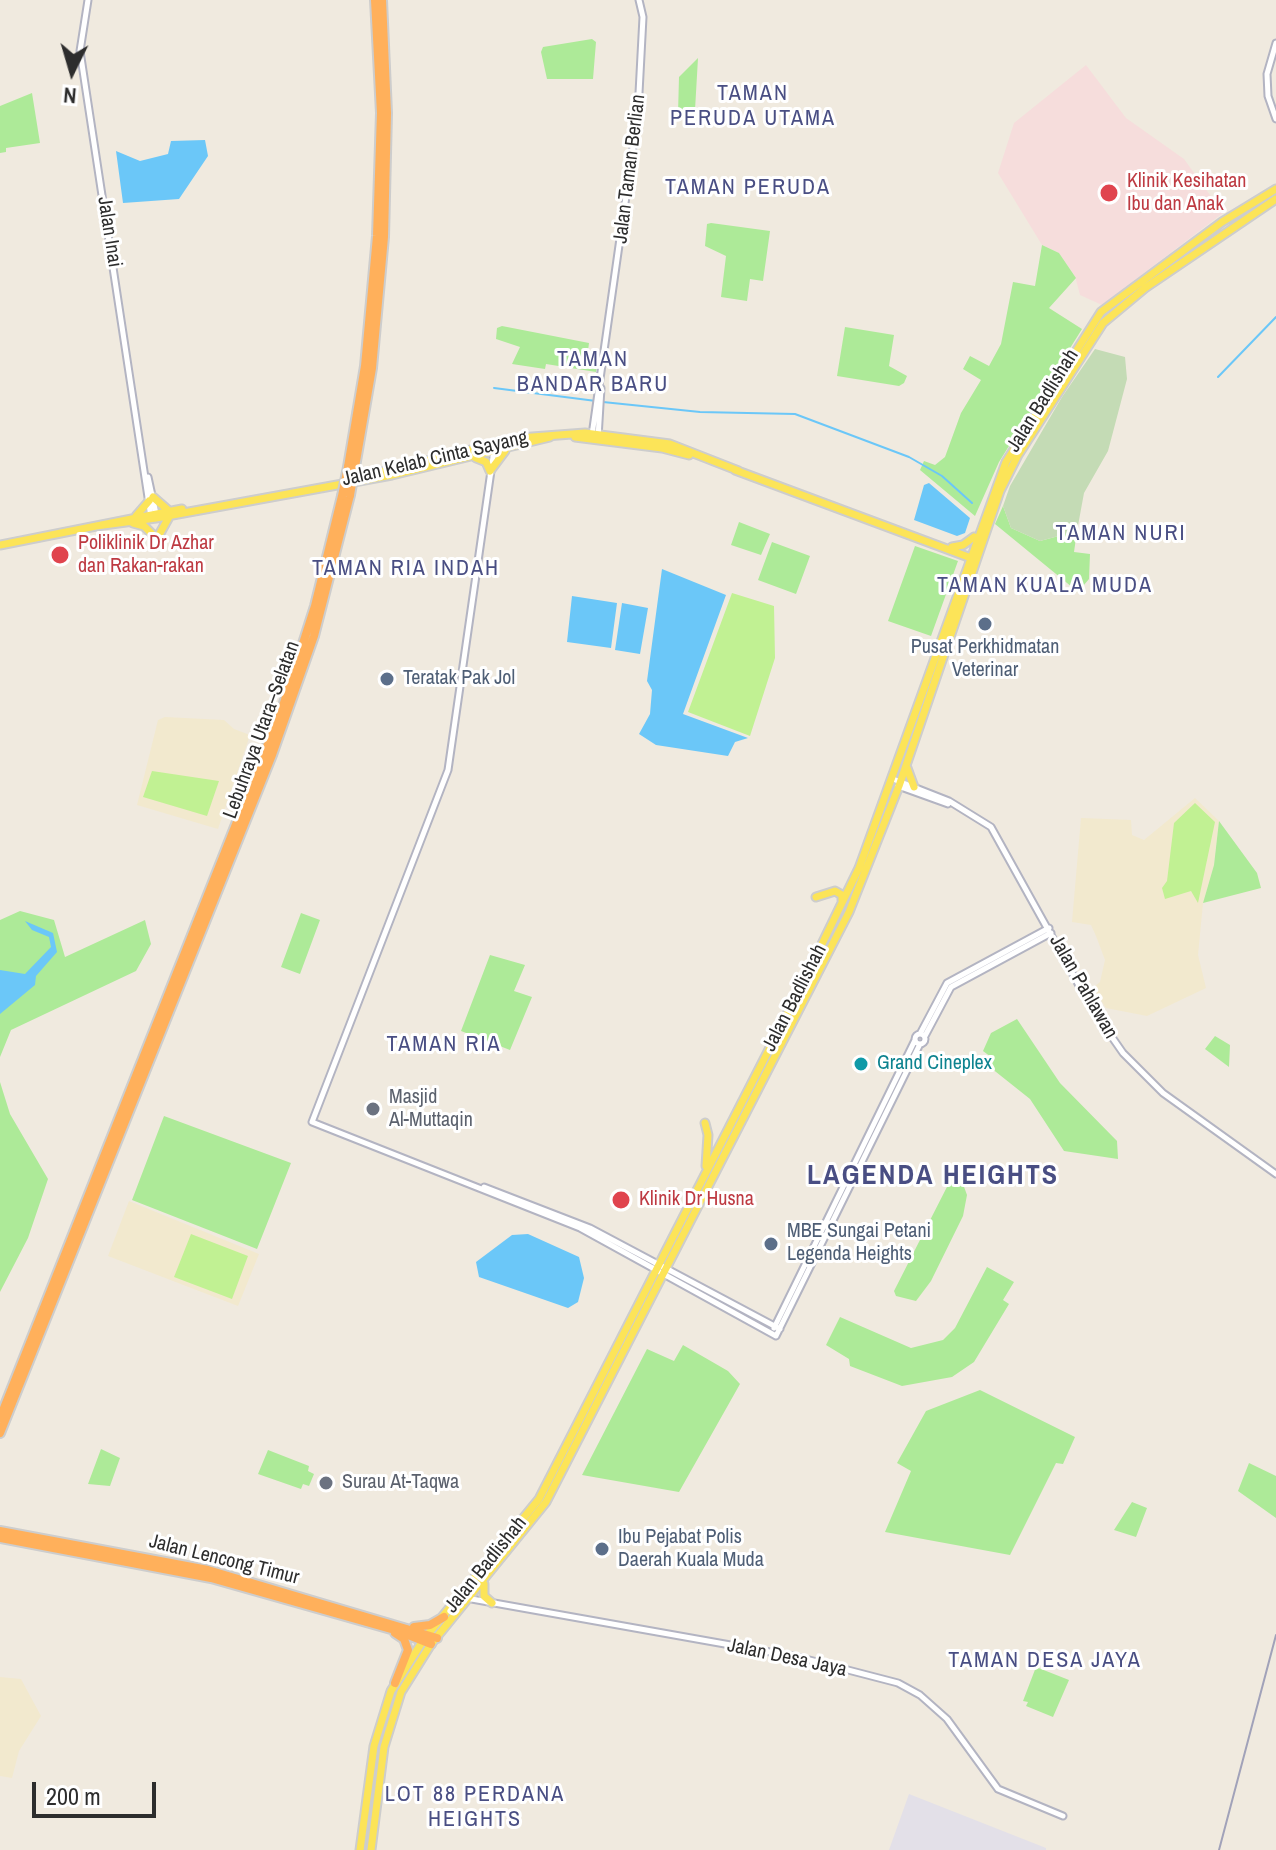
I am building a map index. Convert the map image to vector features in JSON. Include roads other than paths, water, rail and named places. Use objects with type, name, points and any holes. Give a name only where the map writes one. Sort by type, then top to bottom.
[{"type":"highway","name":"Lebuhraya Utara–Selatan","points":[[352,467],[367,351],[377,236],[381,113],[375,0]]},
{"type":"highway","name":"Lebuhraya Utara–Selatan","points":[[0,1433],[272,755],[314,636],[372,368],[383,252],[387,113],[382,0]]},
{"type":"highway","name":"Lebuhraya Utara–Selatan","points":[[0,1418],[266,752],[307,634],[346,495]]},
{"type":"highway","name":"Jalan Lencong Timur","points":[[0,1531],[208,1570],[430,1639]]},
{"type":"highway","name":"Jalan Lencong Timur","points":[[0,1538],[187,1572],[379,1622]]},
{"type":"highway","points":[[379,1622],[420,1627],[444,1617]]},
{"type":"highway","points":[[379,1622],[400,1636],[407,1646],[395,1683]]},
{"type":"main road","name":"Jalan Badlishah","points":[[360,1850],[374,1746],[395,1683],[430,1639],[469,1599],[546,1502],[703,1176],[836,917],[896,782],[964,571],[974,556],[978,532],[999,477],[1101,312],[1222,222],[1275,192]]},
{"type":"main road","name":"Jalan Kelab Cinta Sayang","points":[[0,545],[467,458],[500,442],[539,435],[550,437]]},
{"type":"main road","name":"Jalan Badlishah","points":[[371,1850],[392,1716],[405,1684],[444,1617],[539,1499],[837,939],[894,800],[896,782],[906,766],[974,556],[1025,435]]},
{"type":"main road","name":"Jalan Kelab Cinta Sayang","points":[[320,486],[550,437],[594,437],[670,450],[739,471],[974,556]]},
{"type":"main road","points":[[467,458],[483,459],[490,471],[500,454],[508,448]]},
{"type":"main road","points":[[151,499],[170,513],[156,535],[130,520],[143,511],[151,499]]},
{"type":"main road","points":[[964,571],[960,558],[951,549],[967,544],[978,532]]},
{"type":"main road","points":[[894,800],[913,789],[906,766]]},
{"type":"main road","points":[[816,897],[830,892],[841,894],[836,917]]},
{"type":"main road","points":[[703,1176],[708,1145],[705,1123]]},
{"type":"main road","points":[[648,1261],[661,1268]]},
{"type":"main road","points":[[484,1581],[483,1593],[492,1603]]},
{"type":"street","name":"Jalan Inai","points":[[88,0],[80,51],[153,516]]},
{"type":"street","name":"Jalan Taman Berlian","points":[[594,437],[638,112],[643,17],[639,0]]},
{"type":"street","points":[[1276,43],[1269,61],[1267,88],[1276,119]]},
{"type":"street","points":[[489,449],[490,471],[448,770],[312,1122],[582,1224],[648,1261]]},
{"type":"street","name":"Jalan Pahlawan","points":[[896,782],[957,806],[983,820],[995,832],[1100,1021],[1132,1063],[1163,1093],[1252,1160],[1276,1174]]},
{"type":"street","points":[[475,1185],[580,1228],[776,1331],[917,1042],[925,1042],[922,1035],[951,987],[1050,930]]},
{"type":"street","name":"Jalan Desa Jaya","points":[[460,1597],[798,1657],[906,1685],[953,1726],[998,1789],[1063,1816]]},
{"type":"water","points":[[205,140],[208,156],[179,199],[123,203],[116,151],[140,161],[168,154],[171,141]]},
{"type":"water","points":[[929,483],[970,518],[965,533],[957,536],[914,520],[924,485]]},
{"type":"water","points":[[662,569],[726,595],[683,714],[748,738],[735,742],[728,756],[656,745],[639,734],[650,714],[652,690],[647,681]]},
{"type":"water","points":[[572,596],[617,603],[611,648],[567,642]]},
{"type":"water","points":[[622,603],[648,608],[640,654],[615,650]]},
{"type":"water","points":[[25,921],[53,933],[57,952],[36,976],[35,985],[0,1014],[0,970],[25,974],[51,947],[49,937],[32,930]]},
{"type":"water","points":[[528,1234],[579,1257],[584,1278],[578,1302],[568,1308],[479,1277],[476,1262],[512,1235]]},
{"type":"waterway","points":[[1218,377],[1276,317]]},
{"type":"waterway","points":[[494,388],[596,401]]},
{"type":"waterway","points":[[603,402],[700,412],[795,414],[909,457],[942,476],[972,503]]},
{"type":"railway","points":[[1219,1850],[1276,1635]]},
{"type":"place","name":"Klinik Kesihatan Ibu dan Anak","points":[[1109,193]]},
{"type":"place","name":"Poliklinik Dr Azhar dan Rakan-rakan","points":[[60,555]]},
{"type":"place","name":"Pusat Perkhidmatan Veterinar","points":[[985,624]]},
{"type":"place","name":"Teratak Pak Jol","points":[[387,679]]},
{"type":"place","name":"Grand Cineplex","points":[[861,1064]]},
{"type":"place","name":"Masjid Al-Muttaqin","points":[[373,1109]]},
{"type":"place","name":"Klinik Dr Husna","points":[[621,1200]]},
{"type":"place","name":"MBE Sungai Petani Legenda Heights","points":[[771,1244]]},
{"type":"place","name":"Surau At-Taqwa","points":[[326,1483]]},
{"type":"place","name":"Ibu Pejabat Polis Daerah Kuala Muda","points":[[602,1549]]},
{"type":"district","name":"TAMAN PERUDA UTAMA","points":[[753,106]]},
{"type":"district","name":"TAMAN PERUDA","points":[[748,188]]},
{"type":"district","name":"TAMAN BANDAR BARU","points":[[593,372]]},
{"type":"district","name":"TAMAN NURI","points":[[1121,534]]},
{"type":"district","name":"TAMAN RIA INDAH","points":[[406,569]]},
{"type":"district","name":"TAMAN KUALA MUDA","points":[[1045,586]]},
{"type":"district","name":"TAMAN RIA","points":[[444,1045]]},
{"type":"district","name":"LAGENDA HEIGHTS","points":[[933,1176]]},
{"type":"district","name":"TAMAN DESA JAYA","points":[[1045,1661]]},
{"type":"district","name":"LOT 88 PERDANA HEIGHTS","points":[[475,1808]]}]
